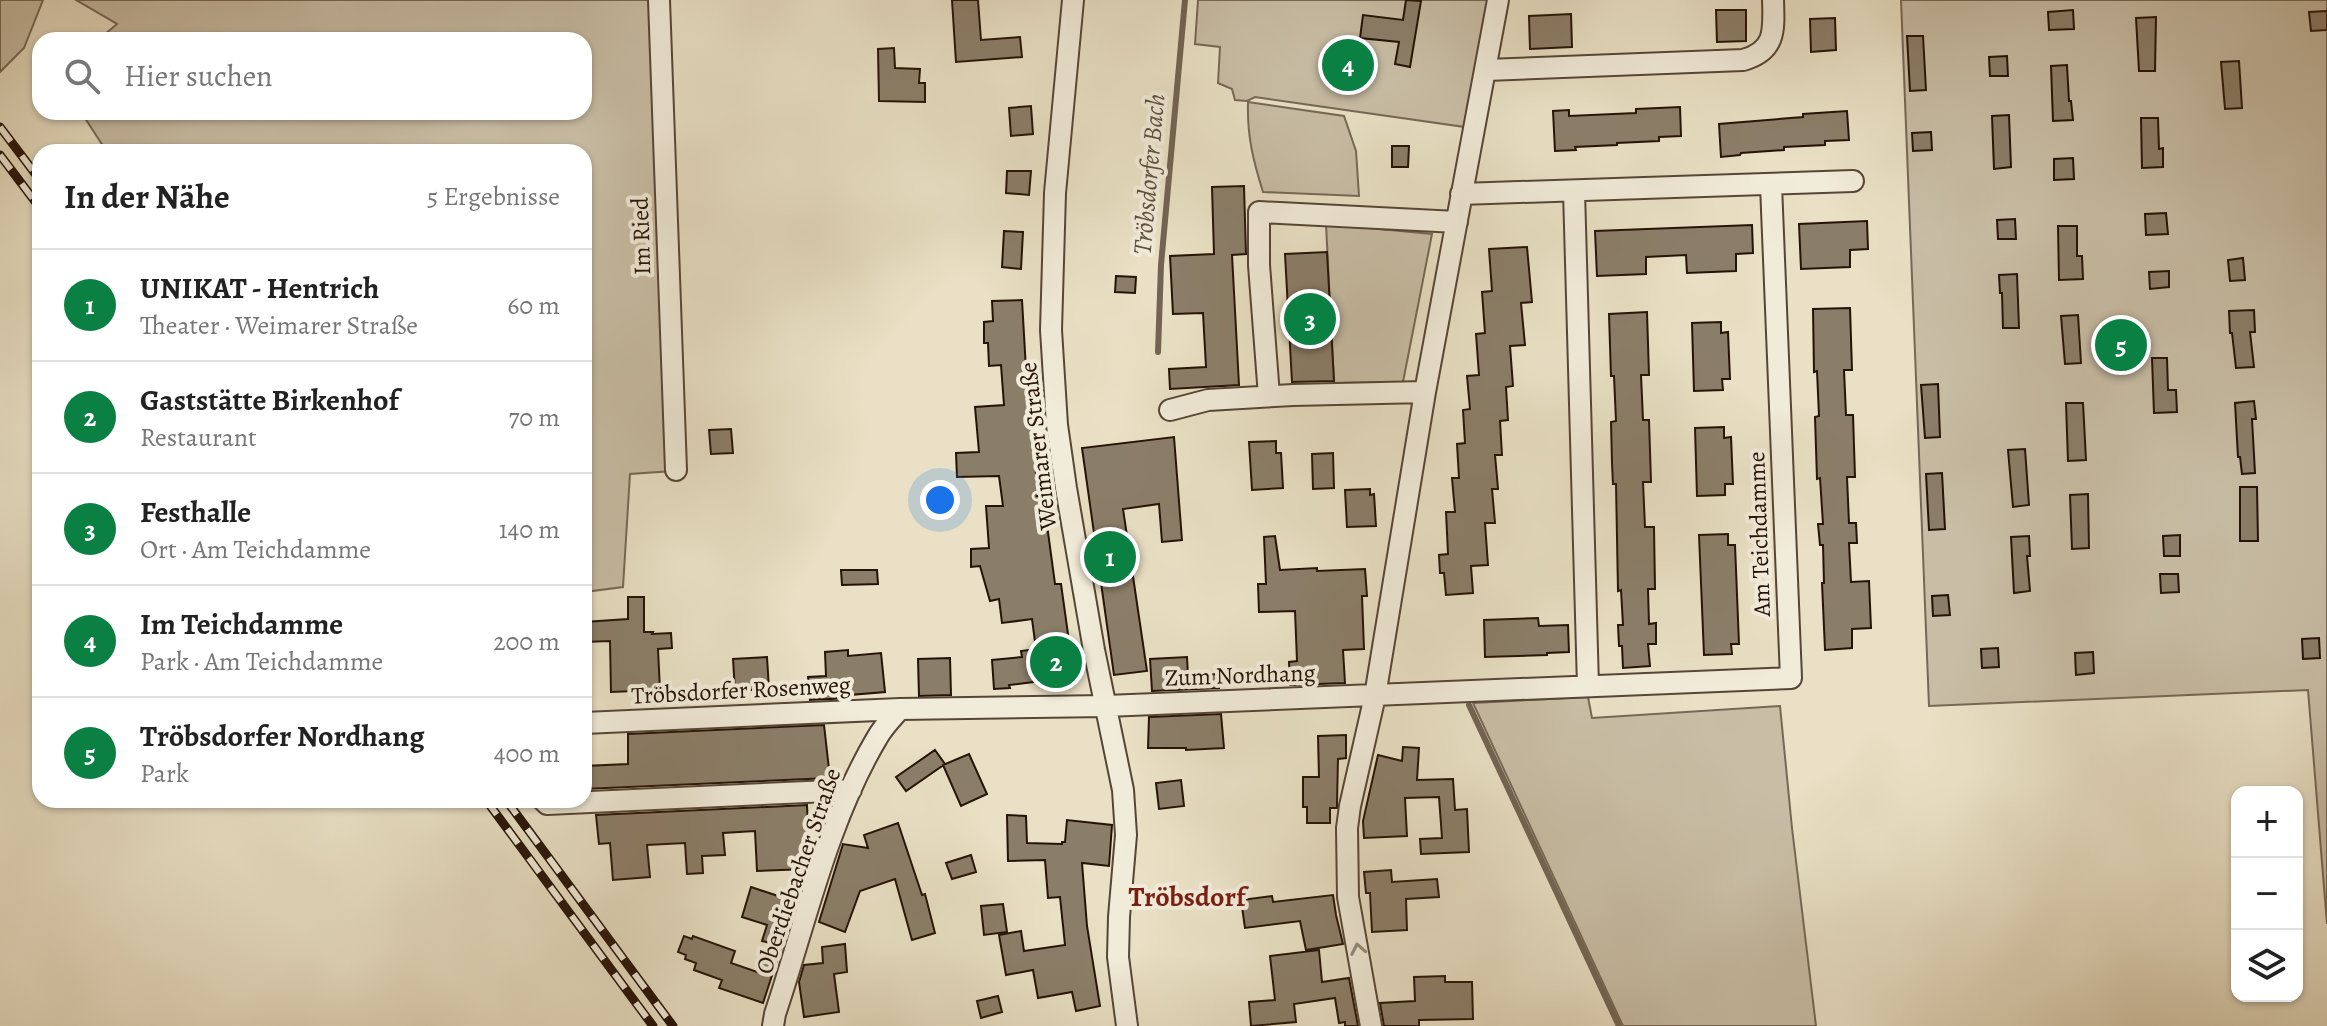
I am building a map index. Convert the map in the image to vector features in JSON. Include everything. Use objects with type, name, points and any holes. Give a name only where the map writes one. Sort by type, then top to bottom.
[{"type":"street","name":"Im Ried","points":[[659,0],[676,470]]},
{"type":"street","name":"Weimarer Straße","points":[[1073,0],[1055,193],[1051,330],[1057,425],[1066,488],[1125,806],[1118,957],[1127,1026]]},
{"type":"street","points":[[1371,1026],[1348,897],[1346,876],[1350,806],[1375,696],[1425,392],[1498,0]]},
{"type":"street","points":[[1486,70],[1751,58],[1759,56],[1771,41],[1773,0]]},
{"type":"street","points":[[1461,194],[1853,181]]},
{"type":"street","name":"Am Teichdamme","points":[[1375,696],[1791,678],[1771,185]]},
{"type":"street","points":[[1574,191],[1588,686]]},
{"type":"street","points":[[1269,396],[1259,265],[1259,212],[1457,222]]},
{"type":"street","points":[[1170,410],[1208,400],[1425,392]]},
{"type":"street","name":"Zum Nordhang","points":[[1106,706],[1375,696]]},
{"type":"street","points":[[900,709],[1106,706]]},
{"type":"street","name":"Tröbsdorfer Rosenweg","points":[[592,723],[900,709]]},
{"type":"street","name":"Oberdiebacher Straße","points":[[773,1026],[822,868],[851,790],[878,735],[900,709]]},
{"type":"street","points":[[592,802],[851,790]]},
{"type":"shaded area","points":[[0,0],[43,0],[24,48],[0,72]]},
{"type":"shaded area","points":[[76,0],[655,0],[673,471],[630,474],[623,587],[592,591],[592,144],[102,144],[86,120],[592,120],[592,32],[108,32],[117,24]]},
{"type":"shaded area","points":[[1198,0],[1488,0],[1465,127],[1255,97],[1247,101],[1235,100],[1232,89],[1218,83],[1220,47],[1195,44]]},
{"type":"shaded area","points":[[1901,0],[2327,0],[2327,924],[2308,690],[1929,706]]},
{"type":"shaded area","points":[[1248,102],[1344,116],[1356,151],[1359,196],[1263,192],[1251,148]]},
{"type":"shaded area","points":[[1326,224],[1432,234],[1403,382],[1334,383]]},
{"type":"shaded area","points":[[1588,697],[1592,718],[1780,706],[1816,1026],[1623,1026],[1473,703]]},
{"type":"building","points":[[952,0],[978,0],[981,40],[1020,37],[1022,57],[956,62]]},
{"type":"building","points":[[1406,0],[1421,1],[1410,67],[1395,64],[1399,42],[1360,38],[1363,15],[1403,20]]},
{"type":"building","points":[[1716,10],[1746,10],[1746,41],[1717,42]]},
{"type":"building","points":[[2073,10],[2074,29],[2049,30],[2048,12]]},
{"type":"building","points":[[2327,11],[2327,30],[2311,31],[2309,12]]},
{"type":"building","points":[[1571,14],[1572,47],[1530,49],[1529,16]]},
{"type":"building","points":[[2156,17],[2155,71],[2139,71],[2136,18]]},
{"type":"building","points":[[1835,18],[1836,50],[1811,52],[1810,19]]},
{"type":"building","points":[[1907,36],[1923,36],[1926,90],[1910,91]]},
{"type":"building","points":[[894,48],[895,68],[920,69],[919,83],[925,83],[925,102],[879,101],[878,49]]},
{"type":"building","points":[[2007,56],[2008,76],[1990,76],[1989,57]]},
{"type":"building","points":[[2239,61],[2242,108],[2225,109],[2221,62]]},
{"type":"building","points":[[2067,65],[2073,120],[2053,121],[2051,66]]},
{"type":"building","points":[[1031,106],[1033,134],[1011,136],[1009,108]]},
{"type":"building","points":[[1680,107],[1681,136],[1555,151],[1553,111],[1569,110],[1569,116],[1636,113],[1636,109]]},
{"type":"building","points":[[1847,111],[1849,140],[1721,157],[1719,124]]},
{"type":"building","points":[[2009,115],[2011,167],[1994,169],[1992,116]]},
{"type":"building","points":[[2141,118],[2158,118],[2163,167],[2142,168]]},
{"type":"building","points":[[1931,132],[1932,150],[1913,151],[1912,133]]},
{"type":"building","points":[[1392,146],[1409,146],[1408,167],[1392,167]]},
{"type":"building","points":[[2073,158],[2074,179],[2054,180],[2054,159]]},
{"type":"building","points":[[1007,171],[1031,171],[1029,195],[1006,193]]},
{"type":"building","points":[[1244,186],[1246,254],[1232,255],[1239,385],[1170,389],[1169,369],[1206,367],[1203,313],[1173,314],[1170,256],[1214,254],[1212,187]]},
{"type":"building","points":[[2166,213],[2168,234],[2146,235],[2145,214]]},
{"type":"building","points":[[2015,219],[2016,239],[1998,239],[1997,220]]},
{"type":"building","points":[[1867,221],[1868,249],[1850,250],[1850,267],[1801,269],[1799,224]]},
{"type":"building","points":[[1752,225],[1753,253],[1736,254],[1736,271],[1687,273],[1686,255],[1646,257],[1646,274],[1597,276],[1595,231]]},
{"type":"building","points":[[2058,226],[2077,226],[2077,256],[2082,256],[2083,279],[2059,280]]},
{"type":"building","points":[[1004,231],[1023,232],[1021,269],[1002,267]]},
{"type":"building","points":[[1527,247],[1532,302],[1521,303],[1525,345],[1510,346],[1513,386],[1506,387],[1508,420],[1500,421],[1502,455],[1495,455],[1498,489],[1492,489],[1495,523],[1485,523],[1488,565],[1471,566],[1473,593],[1446,595],[1439,555],[1448,554],[1446,512],[1455,512],[1452,478],[1459,478],[1457,444],[1465,443],[1463,410],[1470,409],[1467,376],[1479,375],[1476,334],[1485,333],[1482,292],[1492,291],[1489,249]]},
{"type":"building","points":[[1327,252],[1334,381],[1292,382],[1285,254]]},
{"type":"building","points":[[2243,258],[2245,280],[2230,281],[2228,260]]},
{"type":"building","points":[[2169,271],[2169,287],[2150,289],[2149,272]]},
{"type":"building","points":[[2017,274],[2019,328],[2003,328],[1999,275]]},
{"type":"building","points":[[1116,276],[1136,277],[1135,293],[1115,292]]},
{"type":"building","points":[[1022,300],[1036,474],[1040,473],[1055,584],[1061,584],[1074,677],[994,689],[992,660],[1022,657],[1021,651],[1036,649],[1032,619],[1002,623],[999,599],[990,601],[980,566],[971,567],[971,549],[989,548],[986,506],[1003,506],[999,476],[957,477],[956,453],[979,452],[975,407],[1004,405],[1001,365],[989,366],[988,343],[984,343],[984,322],[993,321],[992,301]]},
{"type":"building","points":[[1850,308],[1852,370],[1844,370],[1846,415],[1853,415],[1855,477],[1847,477],[1849,523],[1856,523],[1857,543],[1849,543],[1851,582],[1869,581],[1871,628],[1852,629],[1852,648],[1825,650],[1823,545],[1820,545],[1818,524],[1823,524],[1820,478],[1817,479],[1815,417],[1819,416],[1817,371],[1814,372],[1813,309]]},
{"type":"building","points":[[2254,310],[2255,332],[2250,332],[2254,367],[2236,368],[2229,311]]},
{"type":"building","points":[[1647,312],[1649,375],[1641,375],[1643,420],[1649,420],[1651,482],[1643,482],[1645,527],[1654,527],[1655,589],[1648,589],[1649,624],[1656,623],[1656,644],[1648,644],[1650,666],[1623,668],[1618,625],[1623,625],[1621,590],[1618,591],[1616,484],[1613,484],[1612,463],[1611,422],[1616,421],[1609,314]]},
{"type":"building","points":[[2078,315],[2081,363],[2065,364],[2061,316]]},
{"type":"building","points":[[1721,322],[1721,333],[1728,332],[1730,379],[1722,379],[1723,390],[1694,391],[1692,323]]},
{"type":"building","points":[[2152,358],[2167,358],[2168,390],[2176,390],[2177,412],[2154,413]]},
{"type":"building","points":[[1938,384],[1940,437],[1925,438],[1921,385]]},
{"type":"building","points":[[2254,401],[2255,473],[2242,474],[2235,403]]},
{"type":"building","points":[[2066,403],[2083,403],[2086,460],[2068,461]]},
{"type":"building","points":[[1724,427],[1724,438],[1731,437],[1733,484],[1725,484],[1725,495],[1697,496],[1695,428]]},
{"type":"building","points":[[731,429],[733,453],[711,454],[709,430]]},
{"type":"building","points":[[1174,437],[1182,540],[1162,542],[1159,504],[1123,509],[1147,671],[1114,675],[1082,448]]},
{"type":"building","points":[[1276,441],[1276,453],[1281,453],[1283,488],[1252,490],[1249,442]]},
{"type":"building","points":[[2025,449],[2029,505],[2013,507],[2008,450]]},
{"type":"building","points":[[1333,453],[1334,488],[1313,489],[1312,454]]},
{"type":"building","points":[[1942,473],[1945,529],[1929,530],[1926,474]]},
{"type":"building","points":[[2240,487],[2257,487],[2258,541],[2240,541]]},
{"type":"building","points":[[1370,489],[1370,495],[1374,494],[1376,526],[1347,527],[1345,490]]},
{"type":"building","points":[[2088,494],[2089,548],[2072,549],[2070,495]]},
{"type":"building","points":[[1728,534],[1728,545],[1735,545],[1739,644],[1731,644],[1732,654],[1704,655],[1699,535]]},
{"type":"building","points":[[2180,535],[2180,556],[2164,556],[2163,536]]},
{"type":"building","points":[[1275,536],[1280,570],[1365,569],[1367,596],[1362,596],[1364,649],[1343,650],[1345,683],[1290,685],[1289,662],[1297,661],[1295,611],[1259,612],[1258,584],[1266,584],[1264,537]]},
{"type":"building","points":[[2029,536],[2030,591],[2014,593],[2011,537]]},
{"type":"building","points":[[841,570],[877,570],[878,584],[842,585]]},
{"type":"building","points":[[2160,574],[2178,574],[2179,592],[2161,593]]},
{"type":"building","points":[[1948,595],[1950,615],[1933,616],[1932,596]]},
{"type":"building","points":[[628,597],[644,597],[644,632],[671,633],[672,648],[658,649],[660,690],[611,692],[610,641],[592,642],[592,621],[628,619]]},
{"type":"building","points":[[1538,618],[1539,626],[1568,625],[1569,652],[1485,657],[1484,620]]},
{"type":"building","points":[[2319,638],[2320,658],[2303,659],[2302,639]]},
{"type":"building","points":[[1998,648],[1999,667],[1982,668],[1981,649]]},
{"type":"building","points":[[848,650],[848,656],[881,653],[885,692],[810,700],[808,677],[826,676],[825,652]]},
{"type":"building","points":[[2093,652],[2094,673],[2076,675],[2075,653]]},
{"type":"building","points":[[767,657],[769,689],[735,691],[733,659]]},
{"type":"building","points":[[1187,657],[1188,676],[1218,674],[1219,688],[1152,691],[1150,659]]},
{"type":"building","points":[[950,658],[951,695],[919,696],[918,659]]},
{"type":"building","points":[[1221,714],[1224,748],[1148,748],[1149,717]]},
{"type":"building","points":[[824,725],[830,778],[592,789],[592,766],[628,764],[628,734]]},
{"type":"building","points":[[1346,735],[1346,758],[1338,759],[1337,808],[1330,808],[1330,823],[1307,823],[1307,807],[1303,807],[1303,777],[1319,777],[1318,736]]},
{"type":"building","points":[[1403,747],[1419,748],[1417,780],[1453,779],[1455,810],[1467,809],[1469,852],[1421,854],[1420,839],[1442,838],[1439,797],[1405,798],[1407,836],[1364,838],[1363,821],[1378,755],[1402,761]]},
{"type":"building","points":[[935,750],[945,764],[906,791],[896,777]]},
{"type":"building","points":[[969,754],[987,794],[961,806],[943,765]]},
{"type":"building","points":[[1181,780],[1184,806],[1159,809],[1156,783]]},
{"type":"building","points":[[807,805],[809,850],[813,850],[807,869],[757,871],[755,831],[723,833],[725,855],[702,856],[703,873],[687,874],[685,843],[647,845],[650,877],[613,880],[610,843],[599,844],[596,815]]},
{"type":"building","points":[[1007,815],[1026,816],[1027,843],[1062,844],[1065,842],[1067,820],[1112,825],[1109,866],[1082,863],[1087,926],[1100,1006],[1076,1011],[1072,992],[1038,998],[1033,970],[1006,975],[999,935],[1021,931],[1024,951],[1065,945],[1060,897],[1048,898],[1045,860],[1008,861]]},
{"type":"building","points":[[898,823],[922,895],[925,894],[935,933],[912,940],[895,879],[860,891],[845,932],[819,922],[843,844],[868,848],[864,835]]},
{"type":"building","points":[[971,855],[976,872],[952,879],[946,863]]},
{"type":"building","points":[[1391,870],[1392,882],[1437,879],[1439,897],[1406,899],[1407,930],[1372,932],[1370,893],[1366,893],[1364,872]]},
{"type":"building","points":[[751,887],[796,902],[763,1003],[719,988],[722,980],[694,970],[696,963],[678,952],[684,936],[692,939],[693,936],[735,951],[731,963],[760,973],[770,943],[762,941],[767,925],[742,917]]},
{"type":"building","points":[[1333,895],[1343,944],[1306,950],[1300,921],[1245,928],[1241,900],[1272,896],[1273,902]]},
{"type":"building","points":[[1003,904],[1007,932],[984,935],[981,906]]},
{"type":"building","points":[[845,944],[847,972],[834,974],[839,1012],[804,1017],[799,982],[804,965],[823,963],[822,947]]},
{"type":"building","points":[[1319,950],[1322,982],[1349,978],[1358,1026],[1339,1023],[1335,998],[1294,1004],[1296,1022],[1251,1026],[1249,1002],[1275,1000],[1270,956]]},
{"type":"building","points":[[1445,976],[1445,982],[1472,982],[1473,1019],[1419,1020],[1419,1026],[1384,1026],[1380,1003],[1415,1001],[1414,977]]},
{"type":"building","points":[[998,996],[1002,1012],[981,1018],[977,1001]]},
{"type":"waterway","name":"Tröbsdorfer Bach","points":[[1158,352],[1161,265],[1185,0]]},
{"type":"waterway","points":[[1469,705],[1619,1026]]},
{"type":"railway","points":[[0,127],[32,169]]},
{"type":"railway","points":[[0,155],[32,197]]},
{"type":"railway","points":[[492,808],[653,1026]]},
{"type":"railway","points":[[512,808],[673,1026]]},
{"type":"place","name":"Im Teichdamme","points":[[1348,65]]},
{"type":"place","name":"Festhalle","points":[[1310,319]]},
{"type":"place","name":"Tröbsdorfer Nordhang","points":[[2121,345]]},
{"type":"place","name":"UNIKAT - Hentrich","points":[[1110,557]]},
{"type":"place","name":"Gaststätte Birkenhof","points":[[1056,662]]},
{"type":"district","name":"Tröbsdorf","points":[[1187,897]]}]
